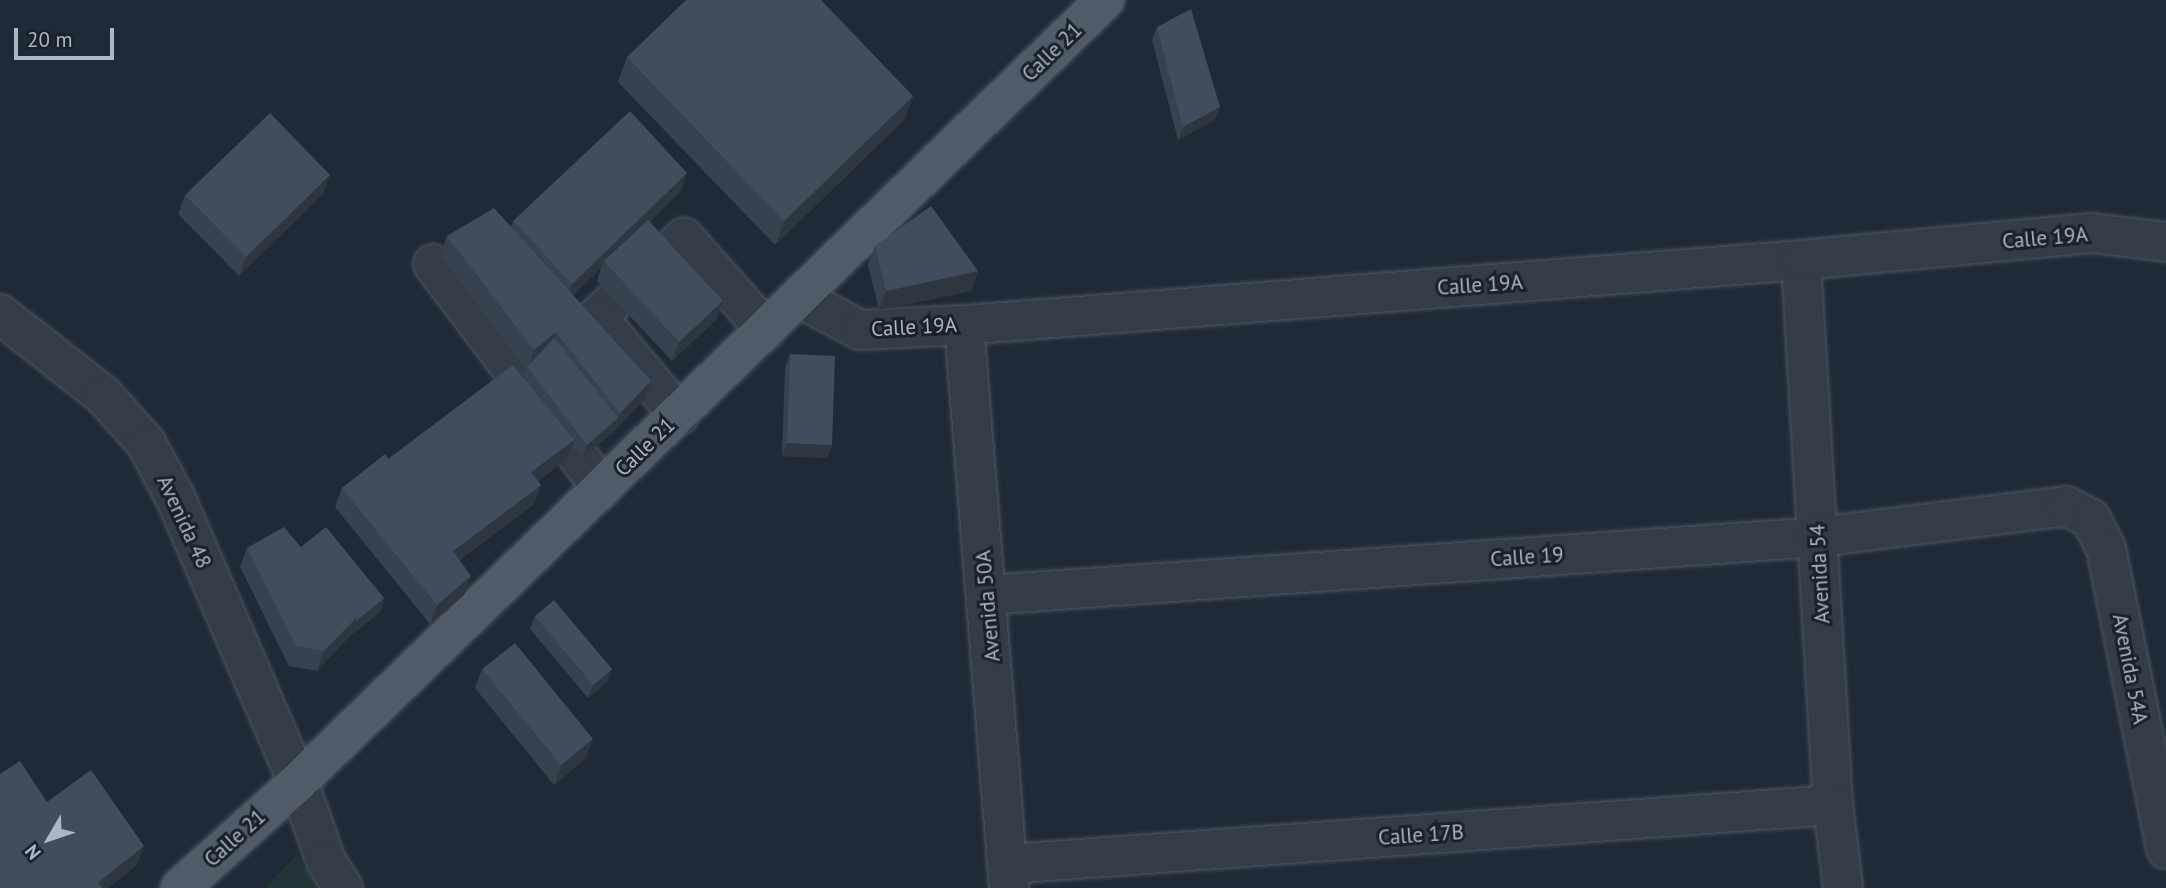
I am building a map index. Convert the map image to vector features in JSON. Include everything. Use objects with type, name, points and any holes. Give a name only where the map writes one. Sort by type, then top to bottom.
[{"type":"main road","name":"Calle 21","points":[[180,888],[298,782],[1105,0]]},
{"type":"street","name":"Calle 19A","points":[[800,298],[860,330],[964,325],[1801,260],[2091,233],[2166,242]]},
{"type":"street","name":"Avenida 54","points":[[1801,260],[1833,805],[1843,888]]},
{"type":"street","points":[[433,264],[602,488]]},
{"type":"street","points":[[698,278],[766,330]]},
{"type":"street","name":"Avenida 48","points":[[0,314],[103,395],[146,443],[176,499],[298,782],[326,861],[343,888]]},
{"type":"street","name":"Avenida 50A","points":[[964,325],[1009,876]]},
{"type":"street","points":[[633,339],[678,415]]},
{"type":"street","name":"Calle 19","points":[[988,595],[1818,537],[2066,506]]},
{"type":"street","name":"Avenida 54A","points":[[2066,506],[2091,519],[2106,548],[2166,849]]},
{"type":"street","name":"Calle 17B","points":[[1009,876],[1833,805]]},
{"type":"green space","points":[[297,855],[317,888],[265,888]]},
{"type":"building","points":[[686,0],[821,0],[913,96],[784,221],[627,57]]},
{"type":"building","points":[[1191,9],[1220,107],[1183,127],[1157,27]]},
{"type":"building","points":[[630,111],[687,173],[572,284],[513,221]]},
{"type":"building","points":[[270,113],[330,175],[246,257],[185,195]]},
{"type":"building","points":[[931,206],[978,271],[886,291],[875,246]]},
{"type":"building","points":[[494,208],[651,381],[620,413],[556,332],[534,350],[447,236]]},
{"type":"building","points":[[648,220],[723,301],[679,342],[604,261]]},
{"type":"building","points":[[554,338],[618,418],[587,445],[527,367]]},
{"type":"building","points":[[790,354],[835,356],[832,445],[787,443]]},
{"type":"building","points":[[513,365],[574,440],[531,472],[541,485],[453,551],[471,576],[437,605],[342,488],[385,454],[388,459]]},
{"type":"building","points":[[284,527],[358,616],[324,651],[296,646],[247,548]]},
{"type":"building","points":[[326,527],[384,598],[355,622],[358,616],[301,547]]},
{"type":"building","points":[[554,600],[612,669],[593,685],[535,616]]},
{"type":"building","points":[[515,643],[593,739],[561,765],[482,669]]},
{"type":"building","points":[[20,761],[47,802],[91,770],[144,846],[98,883],[102,888],[0,888],[0,774]]}]
